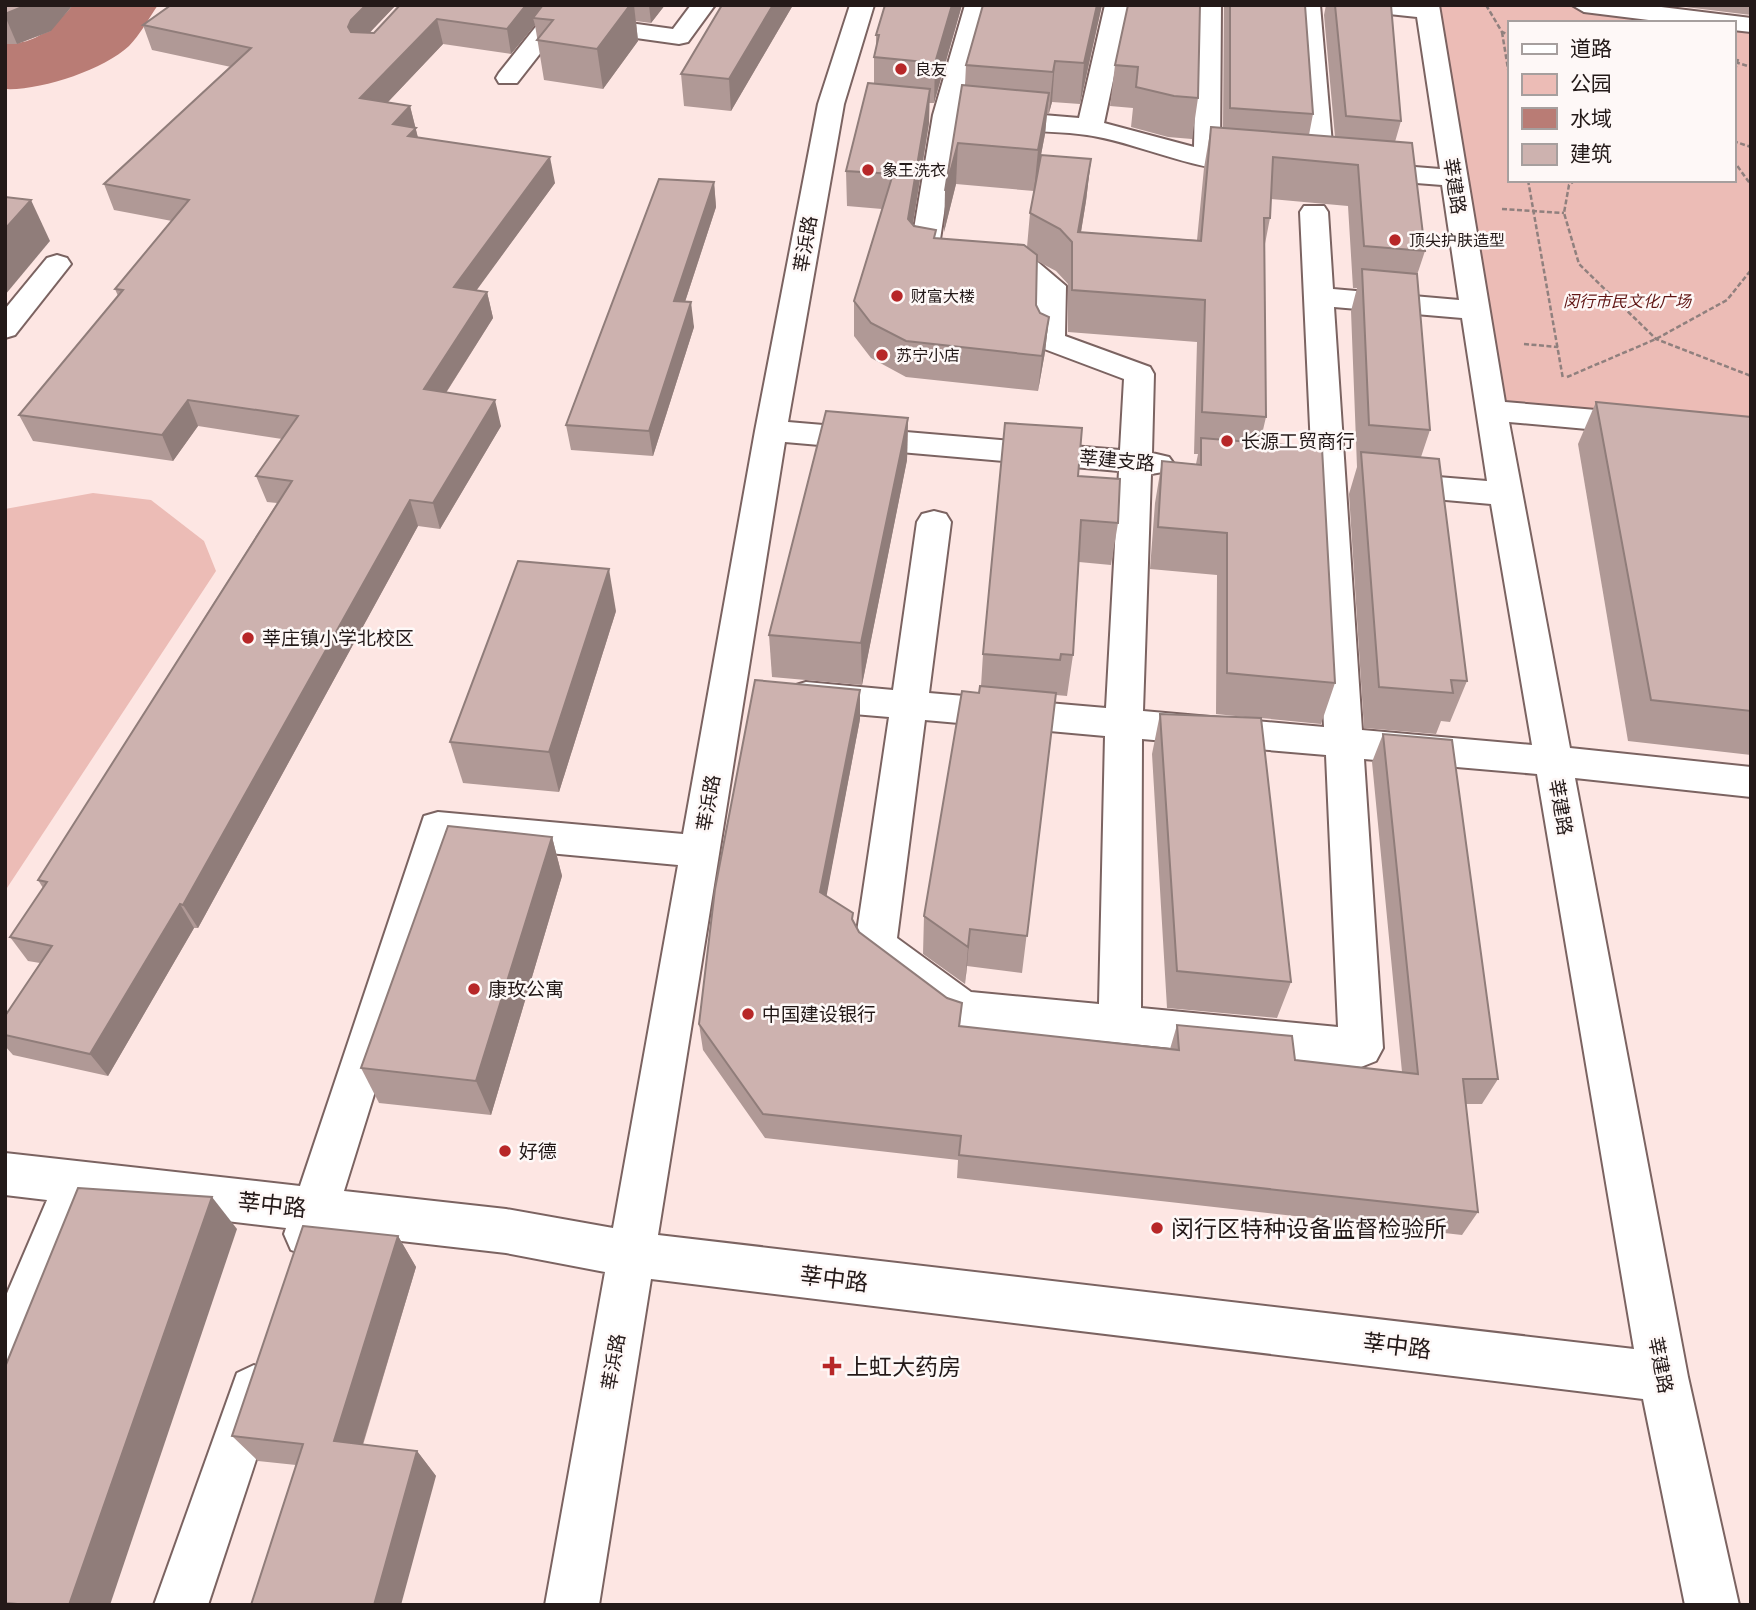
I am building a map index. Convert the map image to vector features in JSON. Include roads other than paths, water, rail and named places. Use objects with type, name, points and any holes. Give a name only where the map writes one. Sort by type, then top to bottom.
[{"type":"street","points":[[508,78],[561,12],[679,37],[703,5]]},
{"type":"street","name":"莘浜路","points":[[572,1605],[700,851],[751,691],[771,430],[844,106],[862,5]]},
{"type":"street","points":[[977,5],[933,114],[924,253],[1023,264],[1052,286],[1051,341],[1139,373],[1124,723],[1120,1023]]},
{"type":"street","points":[[1090,127],[1117,5]]},
{"type":"street","points":[[1207,158],[1209,5]]},
{"type":"street","points":[[1300,165],[1308,5]]},
{"type":"street","points":[[1370,5],[1427,8]]},
{"type":"street","points":[[1584,5],[1718,21]]},
{"type":"street","name":"莘建路","points":[[1427,8],[1491,411],[1553,761],[1663,1377],[1712,1605]]},
{"type":"street","points":[[933,114],[1090,127],[1207,158],[1454,178]]},
{"type":"street","points":[[933,522],[906,705],[876,945],[962,1009],[1361,1048],[1342,743],[1314,477],[1319,297],[1314,212]]},
{"type":"street","points":[[5,329],[57,264]]},
{"type":"street","points":[[1319,297],[1475,310]]},
{"type":"street","points":[[1491,411],[1669,426]]},
{"type":"street","name":"莘建支路","points":[[771,430],[1189,467]]},
{"type":"street","points":[[1314,477],[1506,494]]},
{"type":"street","points":[[751,691],[1553,761],[1751,782]]},
{"type":"street","points":[[293,1275],[438,827],[700,851]]},
{"type":"street","name":"莘中路","points":[[5,1174],[506,1231],[631,1254],[1663,1377]]},
{"type":"street","points":[[5,1356],[78,1182]]},
{"type":"street","points":[[181,1605],[266,1354]]},
{"type":"water","points":[[73,5],[158,5],[129,46],[104,63],[53,83],[5,89],[5,44],[26,41],[44,33]]},
{"type":"place","name":"良友","points":[[901,69]]},
{"type":"place","name":"象王洗衣","points":[[868,170]]},
{"type":"place","name":"顶尖护肤造型","points":[[1395,240]]},
{"type":"place","name":"财富大楼","points":[[897,296]]},
{"type":"place","name":"苏宁小店","points":[[882,355]]},
{"type":"place","name":"长源工贸商行","points":[[1227,441]]},
{"type":"place","name":"莘庄镇小学北校区","points":[[248,638]]},
{"type":"place","name":"康玫公寓","points":[[474,989]]},
{"type":"place","name":"中国建设银行","points":[[748,1014]]},
{"type":"place","name":"好德","points":[[505,1151]]},
{"type":"place","name":"闵行区特种设备监督检验所","points":[[1157,1228]]},
{"type":"place","name":"上虹大药房","points":[[832,1366]]},
{"type":"park label","name":"闵行市民文化广场","points":[[1627,301]]}]
